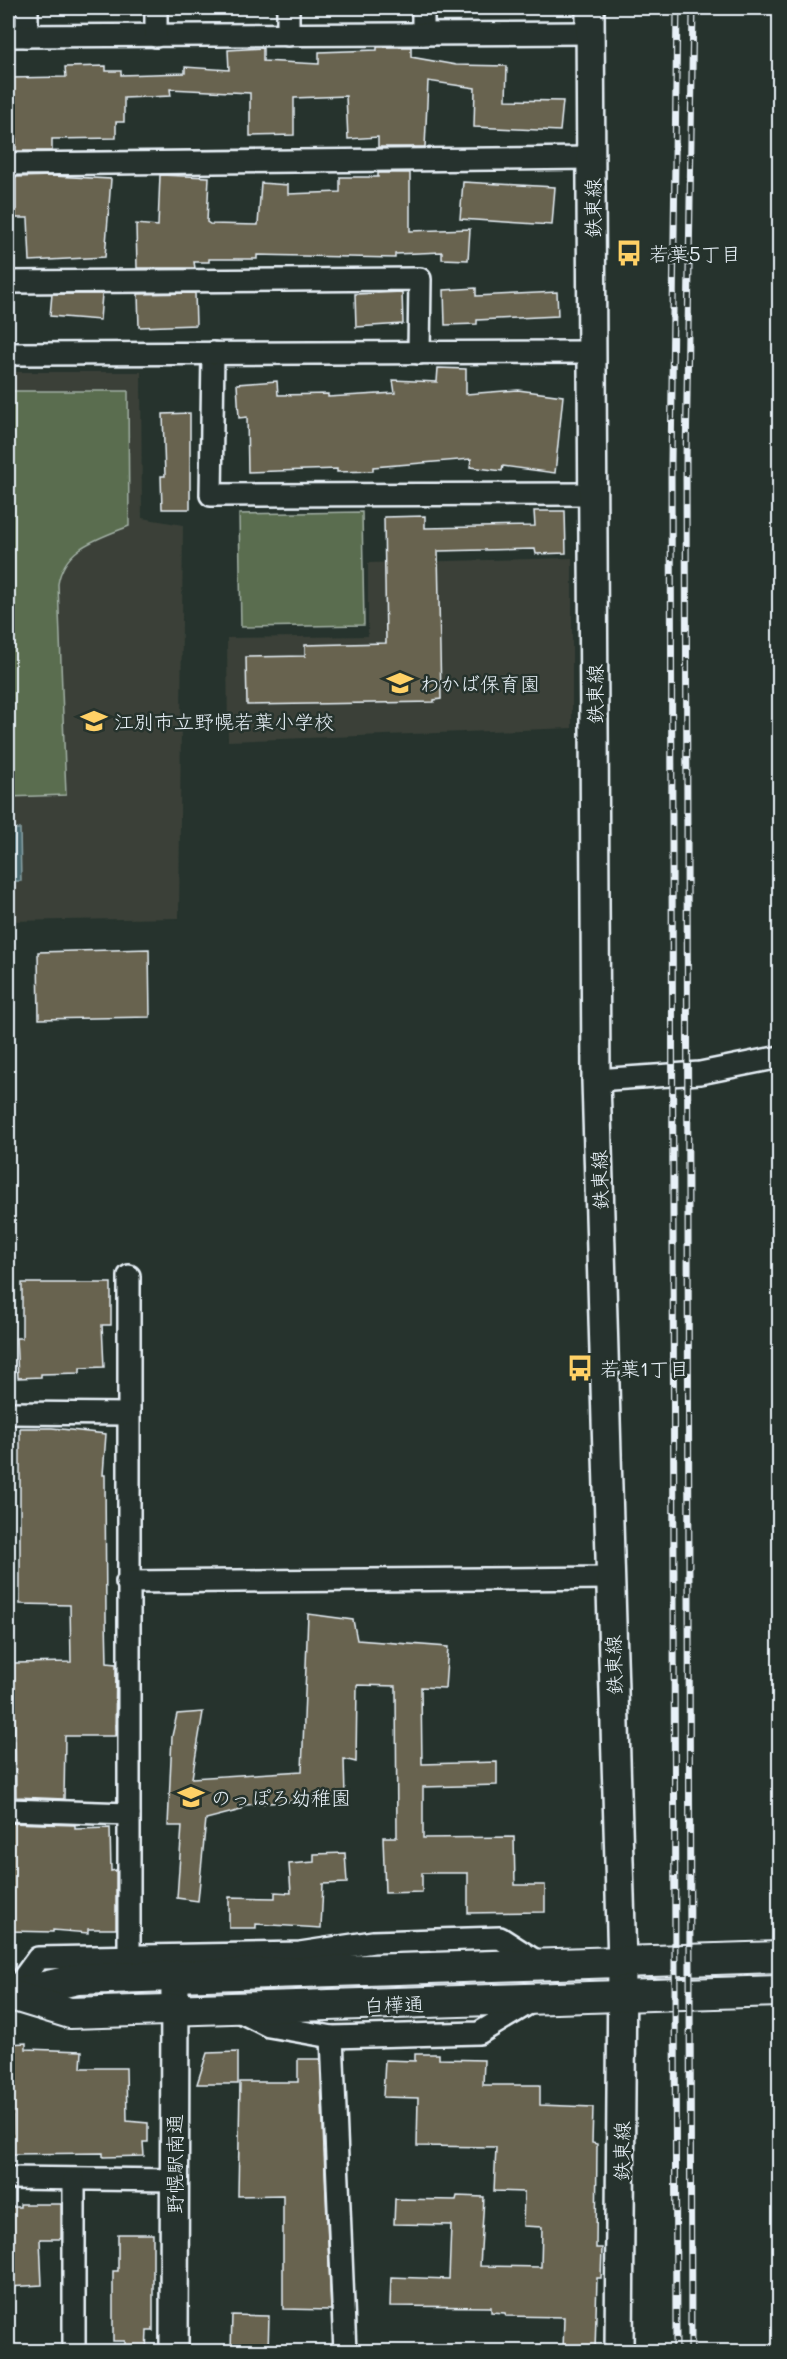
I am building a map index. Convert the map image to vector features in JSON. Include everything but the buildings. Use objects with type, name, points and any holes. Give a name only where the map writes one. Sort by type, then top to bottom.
[{"type":"main road","name":"白樺通","points":[[9,1995],[78,1978],[542,1965],[771,1954]]},
{"type":"main road","name":"白樺通","points":[[9,1995],[70,2013],[780,1991]]},
{"type":"street","points":[[27,8],[17,36],[423,34],[590,20]]},
{"type":"street","points":[[156,8],[156,36]]},
{"type":"street","points":[[288,8],[288,35]]},
{"type":"street","points":[[423,8],[423,34]]},
{"type":"street","name":"鉄東線","points":[[590,20],[596,1080],[622,1962],[619,2352]]},
{"type":"street","points":[[8,164],[591,158]]},
{"type":"street","points":[[8,282],[420,279],[419,353]]},
{"type":"street","points":[[8,354],[592,352]]},
{"type":"street","points":[[213,353],[211,495],[593,494]]},
{"type":"street","points":[[596,1080],[700,1073],[780,1057]]},
{"type":"street","points":[[129,1276],[127,1582],[129,1954]]},
{"type":"street","points":[[8,1413],[129,1414]]},
{"type":"street","points":[[127,1582],[610,1578]]},
{"type":"street","points":[[8,1810],[129,1814]]},
{"type":"street","points":[[9,1995],[38,1958],[129,1954],[300,1953],[373,1942],[500,1938],[542,1965]]},
{"type":"street","name":"野幌駅南通","points":[[174,2352],[175,1976]]},
{"type":"street","points":[[234,2008],[269,2026],[332,2037],[479,2033],[535,1999]]},
{"type":"street","points":[[332,2037],[345,2352]]},
{"type":"street","points":[[8,2178],[173,2180]]},
{"type":"street","points":[[74,2180],[74,2352]]},
{"type":"shaded area","name":"江別市立野幌若葉小学校","points":[[8,372],[141,372],[142,518],[183,525],[179,918],[8,921]]},
{"type":"shaded area","name":"わかば保育園","points":[[572,558],[572,728],[228,741],[227,638],[368,636],[368,563]]},
{"type":"green space","points":[[8,391],[128,391],[129,526],[94,540],[75,553],[67,561],[58,584],[66,795],[8,797]]},
{"type":"green space","points":[[362,512],[364,625],[241,627],[239,514]]},
{"type":"water","points":[[8,829],[20,829],[21,881],[8,881]]},
{"type":"railway","points":[[676,2352],[671,463],[677,8]]},
{"type":"railway","points":[[691,2352],[686,460],[693,8]]},
{"type":"place","name":"若葉5丁目","points":[[629,253]]},
{"type":"place","name":"わかば保育園","points":[[400,683]]},
{"type":"place","name":"江別市立野幌若葉小学校","points":[[94,721]]},
{"type":"place","name":"若葉1丁目","points":[[580,1368]]},
{"type":"place","name":"のっぽろ幼稚園","points":[[191,1797]]}]
